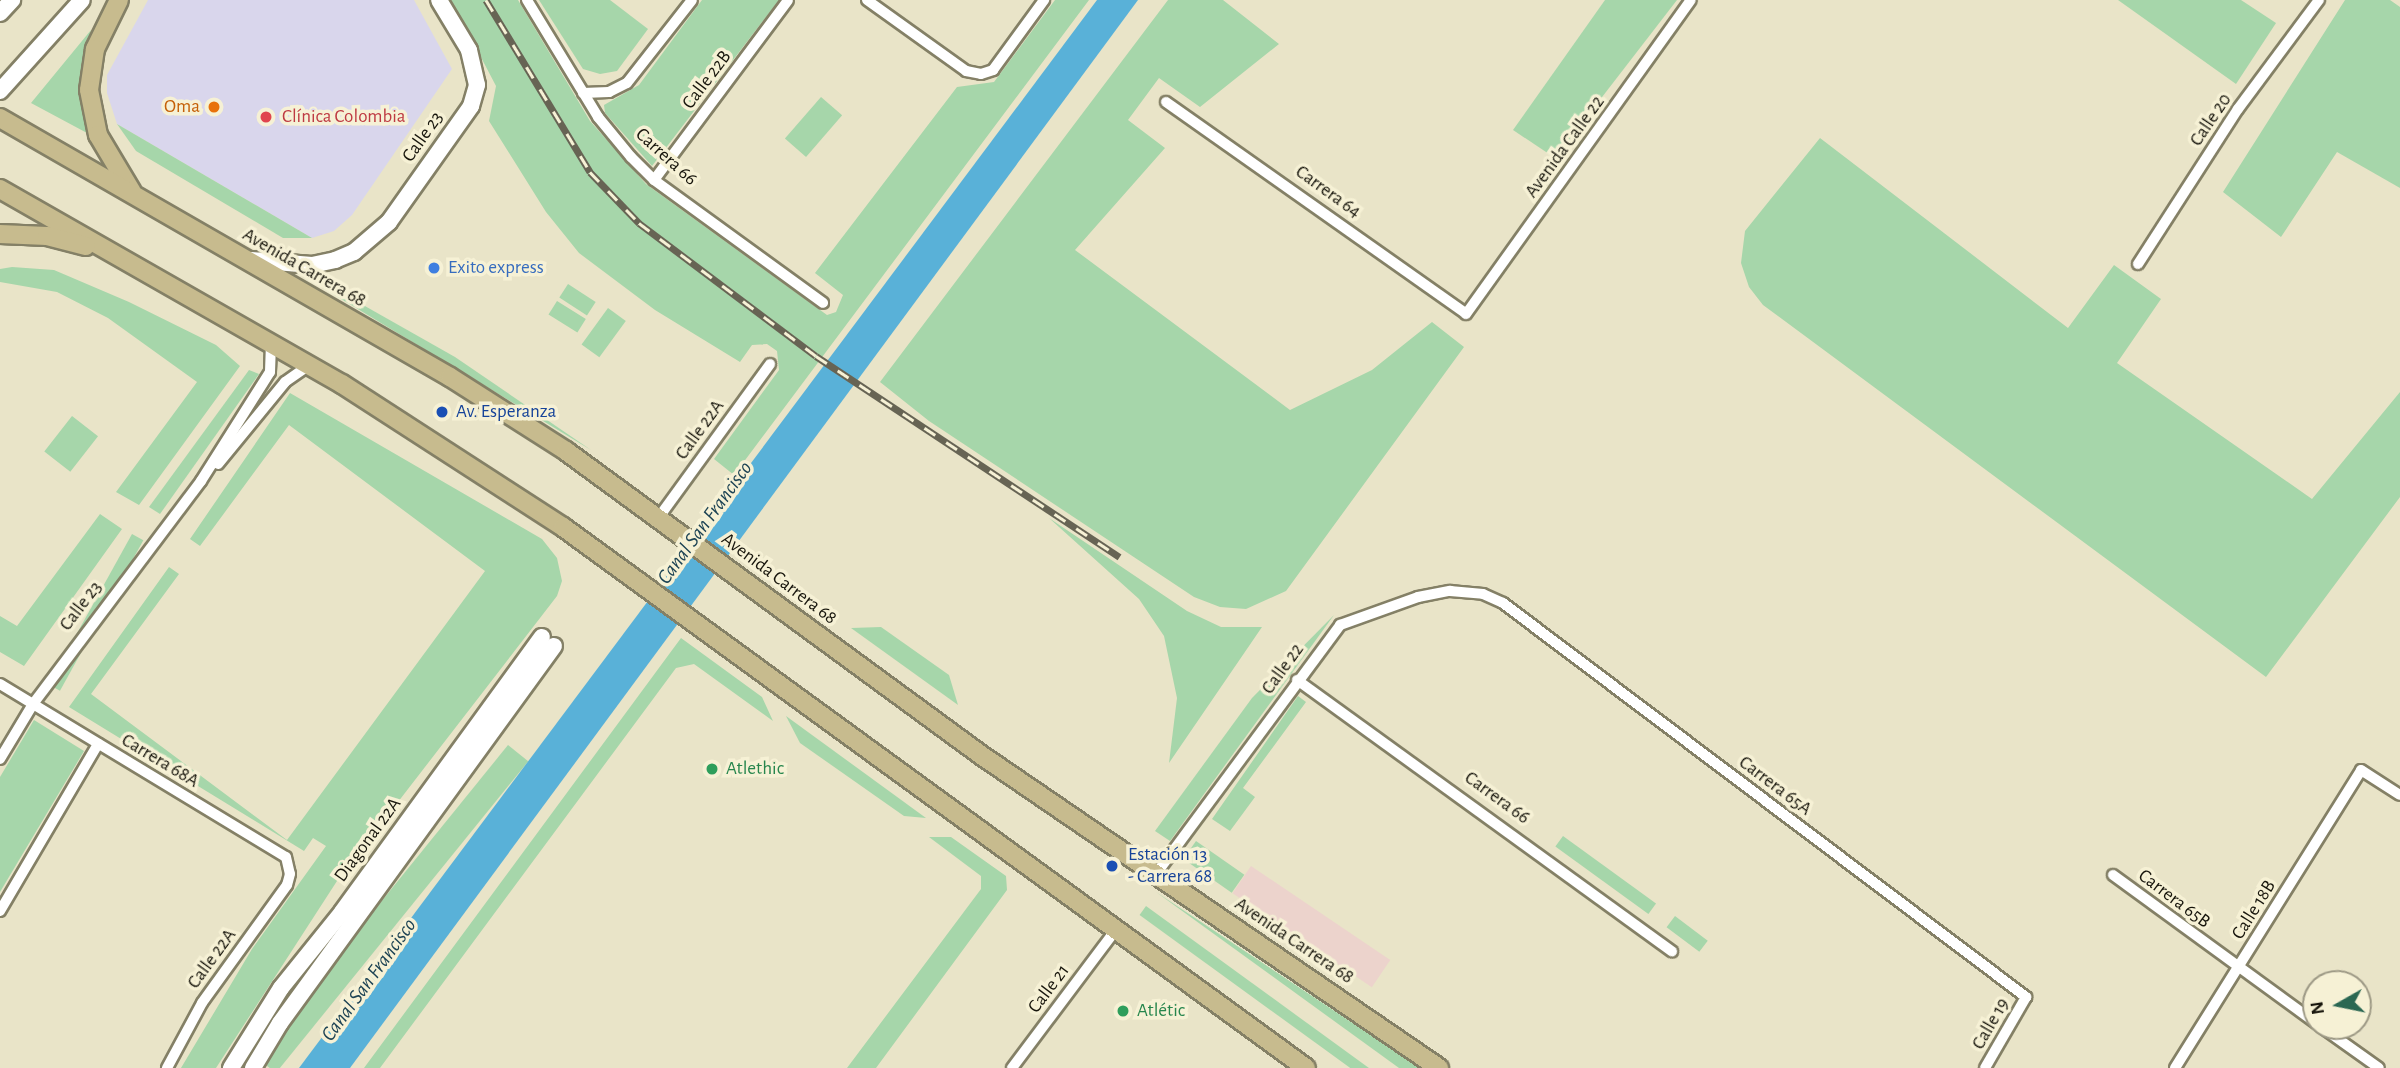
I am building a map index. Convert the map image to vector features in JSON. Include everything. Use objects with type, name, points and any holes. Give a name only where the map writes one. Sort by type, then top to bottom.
[{"type":"main road","points":[[119,0],[95,49],[89,90],[98,135],[136,198]]},
{"type":"main road","name":"Avenida Carrera 68","points":[[0,118],[450,377],[659,517],[981,755],[1439,1068]]},
{"type":"main road","points":[[0,189],[309,365],[647,586],[1115,931],[1306,1068]]},
{"type":"main road","points":[[0,234],[47,236],[116,255]]},
{"type":"street","points":[[0,13],[12,0]]},
{"type":"street","name":"Calle 23","points":[[248,260],[312,265],[335,260],[369,242],[389,222],[471,106],[477,85],[469,50],[439,0]]},
{"type":"street","name":"Carrera 66","points":[[527,0],[583,93],[617,142],[654,180],[823,303]]},
{"type":"street","points":[[583,93],[609,92],[626,83],[692,0]]},
{"type":"street","name":"Calle 22B","points":[[654,180],[788,0]]},
{"type":"street","points":[[867,0],[966,71],[981,74],[993,71],[1044,0]]},
{"type":"street","name":"Avenida Calle 22","points":[[1466,314],[1691,0]]},
{"type":"street","name":"Calle 20","points":[[2138,264],[2232,118],[2319,0]]},
{"type":"street","points":[[0,91],[79,4]]},
{"type":"street","name":"Carrera 64","points":[[1166,102],[1466,314]]},
{"type":"street","name":"Calle 23","points":[[0,759],[33,704],[201,481],[270,372],[271,343]]},
{"type":"street","name":"Calle 22A","points":[[659,517],[769,364]]},
{"type":"street","name":"Calle 23","points":[[201,481],[247,433],[285,382],[309,365]]},
{"type":"street","name":"Calle 22","points":[[1156,874],[1340,625],[1374,610],[1450,591],[1483,594],[1503,603]]},
{"type":"street","name":"Carrera 65A","points":[[1503,603],[2026,997]]},
{"type":"street","name":"Diagonal 22A","points":[[231,1068],[281,988],[548,642],[280,1023],[253,1068]]},
{"type":"street","name":"Carrera 66","points":[[1297,680],[1672,951]]},
{"type":"street","name":"Carrera 68A","points":[[0,684],[286,857],[290,874]]},
{"type":"street","points":[[0,911],[98,744]]},
{"type":"street","name":"Calle 18B","points":[[2175,1068],[2361,770],[2400,795]]},
{"type":"street","name":"Calle 22A","points":[[167,1068],[202,1003],[287,885],[290,874]]},
{"type":"street","name":"Carrera 65B","points":[[2113,875],[2302,1014]]},
{"type":"street","name":"Calle 21","points":[[1012,1068],[1115,931]]},
{"type":"street","name":"Calle 19","points":[[1985,1068],[2026,997]]},
{"type":"street","name":"Carrera 65B","points":[[2339,1040],[2379,1068]]},
{"type":"shaded area","name":"Clínica Colombia","points":[[148,0],[414,0],[452,69],[352,215],[334,231],[312,238],[117,124],[107,93],[107,75]]},
{"type":"shaded area","points":[[1251,866],[1390,960],[1372,987],[1233,893]]},
{"type":"green space","points":[[451,0],[518,0],[590,121],[646,184],[827,315],[836,312],[843,295],[815,273],[957,87],[994,82],[1055,0],[1089,0],[734,475],[714,459],[779,370],[777,351],[767,344],[752,345],[740,362],[655,310],[579,253],[546,212],[489,121],[496,86]]},
{"type":"green space","points":[[539,0],[610,0],[648,29],[617,71],[600,74],[583,69]]},
{"type":"green space","points":[[702,0],[779,0],[652,166],[605,113],[604,105],[639,85]]},
{"type":"green space","points":[[1168,0],[1223,0],[1279,44],[1200,107],[1159,78],[1128,120],[1165,148],[1075,250],[1290,410],[1372,370],[1432,322],[1464,347],[1286,591],[1246,609],[1220,607],[1194,597],[929,421],[880,382]]},
{"type":"green space","points":[[1605,0],[1677,0],[1555,158],[1513,130]]},
{"type":"green space","points":[[2118,0],[2241,0],[2276,23],[2236,84]]},
{"type":"green space","points":[[2345,0],[2390,0],[2400,7],[2400,188],[2337,152],[2281,237],[2223,192]]},
{"type":"green space","points":[[91,30],[80,75],[87,133],[31,103]]},
{"type":"green space","points":[[821,97],[842,115],[806,157],[785,139]]},
{"type":"green space","points":[[117,124],[312,238],[283,238],[136,151]]},
{"type":"green space","points":[[1820,138],[2068,328],[2114,265],[2161,299],[2117,363],[2312,499],[2400,392],[2400,497],[2266,677],[1763,305],[1749,287],[1741,263],[1745,231]]},
{"type":"green space","points":[[12,267],[54,270],[129,302],[216,345],[240,366],[139,505],[116,492],[197,382],[108,318],[57,292],[0,282],[0,269]]},
{"type":"green space","points":[[326,284],[455,357],[591,450],[323,288]]},
{"type":"green space","points":[[568,284],[596,302],[587,315],[559,297]]},
{"type":"green space","points":[[557,301],[586,319],[577,333],[549,315]]},
{"type":"green space","points":[[608,308],[626,321],[599,357],[582,344]]},
{"type":"green space","points":[[249,370],[259,374],[160,514],[149,507]]},
{"type":"green space","points":[[290,393],[542,539],[557,558],[562,581],[557,596],[337,881],[216,1068],[181,1068],[252,949],[326,846],[313,838],[304,851],[69,707],[169,567],[179,574],[91,694],[287,840],[485,571],[289,425],[200,546],[190,539]]},
{"type":"green space","points":[[72,416],[98,436],[70,472],[44,451]]},
{"type":"green space","points":[[100,514],[122,529],[24,666],[0,652],[0,616],[17,626]]},
{"type":"green space","points":[[1049,518],[1187,611],[1221,627],[1262,627],[1169,763],[1177,698],[1164,636],[1139,599]]},
{"type":"green space","points":[[132,534],[143,540],[60,691],[49,684]]},
{"type":"green space","points":[[1334,615],[1170,841],[1155,831],[1252,698]]},
{"type":"green space","points":[[881,627],[949,675],[958,705],[851,628]]},
{"type":"green space","points":[[681,638],[762,697],[773,721],[694,664],[676,668],[380,1068],[364,1068]]},
{"type":"green space","points":[[1298,696],[1306,702],[1243,788],[1255,797],[1230,831],[1212,819]]},
{"type":"green space","points":[[786,716],[926,818],[904,816],[800,743]]},
{"type":"green space","points":[[34,720],[84,751],[0,892],[0,777]]},
{"type":"green space","points":[[508,745],[528,761],[280,1068],[270,1068],[256,1057]]},
{"type":"green space","points":[[1563,836],[1656,904],[1648,914],[1555,847]]},
{"type":"green space","points":[[929,837],[951,837],[1006,876],[1007,890],[876,1068],[847,1068],[981,889],[981,876]]},
{"type":"green space","points":[[1196,841],[1244,875],[1232,893],[1183,859]]},
{"type":"green space","points":[[1156,892],[1420,1068],[1399,1068]]},
{"type":"green space","points":[[1146,906],[1369,1068],[1350,1068],[1140,915]]},
{"type":"green space","points":[[1675,916],[1708,941],[1699,952],[1667,927]]},
{"type":"water","name":"Canal San Francisco","points":[[1097,0],[1138,0],[350,1068],[299,1068]]},
{"type":"railway","points":[[486,0],[590,172],[639,223],[816,356],[1120,557]]},
{"type":"place","name":"Oma","points":[[214,107]]},
{"type":"place","name":"Clínica Colombia","points":[[266,117]]},
{"type":"place","name":"Exito express","points":[[434,268]]},
{"type":"place","name":"Av. Esperanza","points":[[442,412]]},
{"type":"place","name":"Atlethic","points":[[712,769]]},
{"type":"place","name":"Estación 13 - Carrera 68","points":[[1112,866]]},
{"type":"place","name":"Atlétic","points":[[1123,1011]]}]
